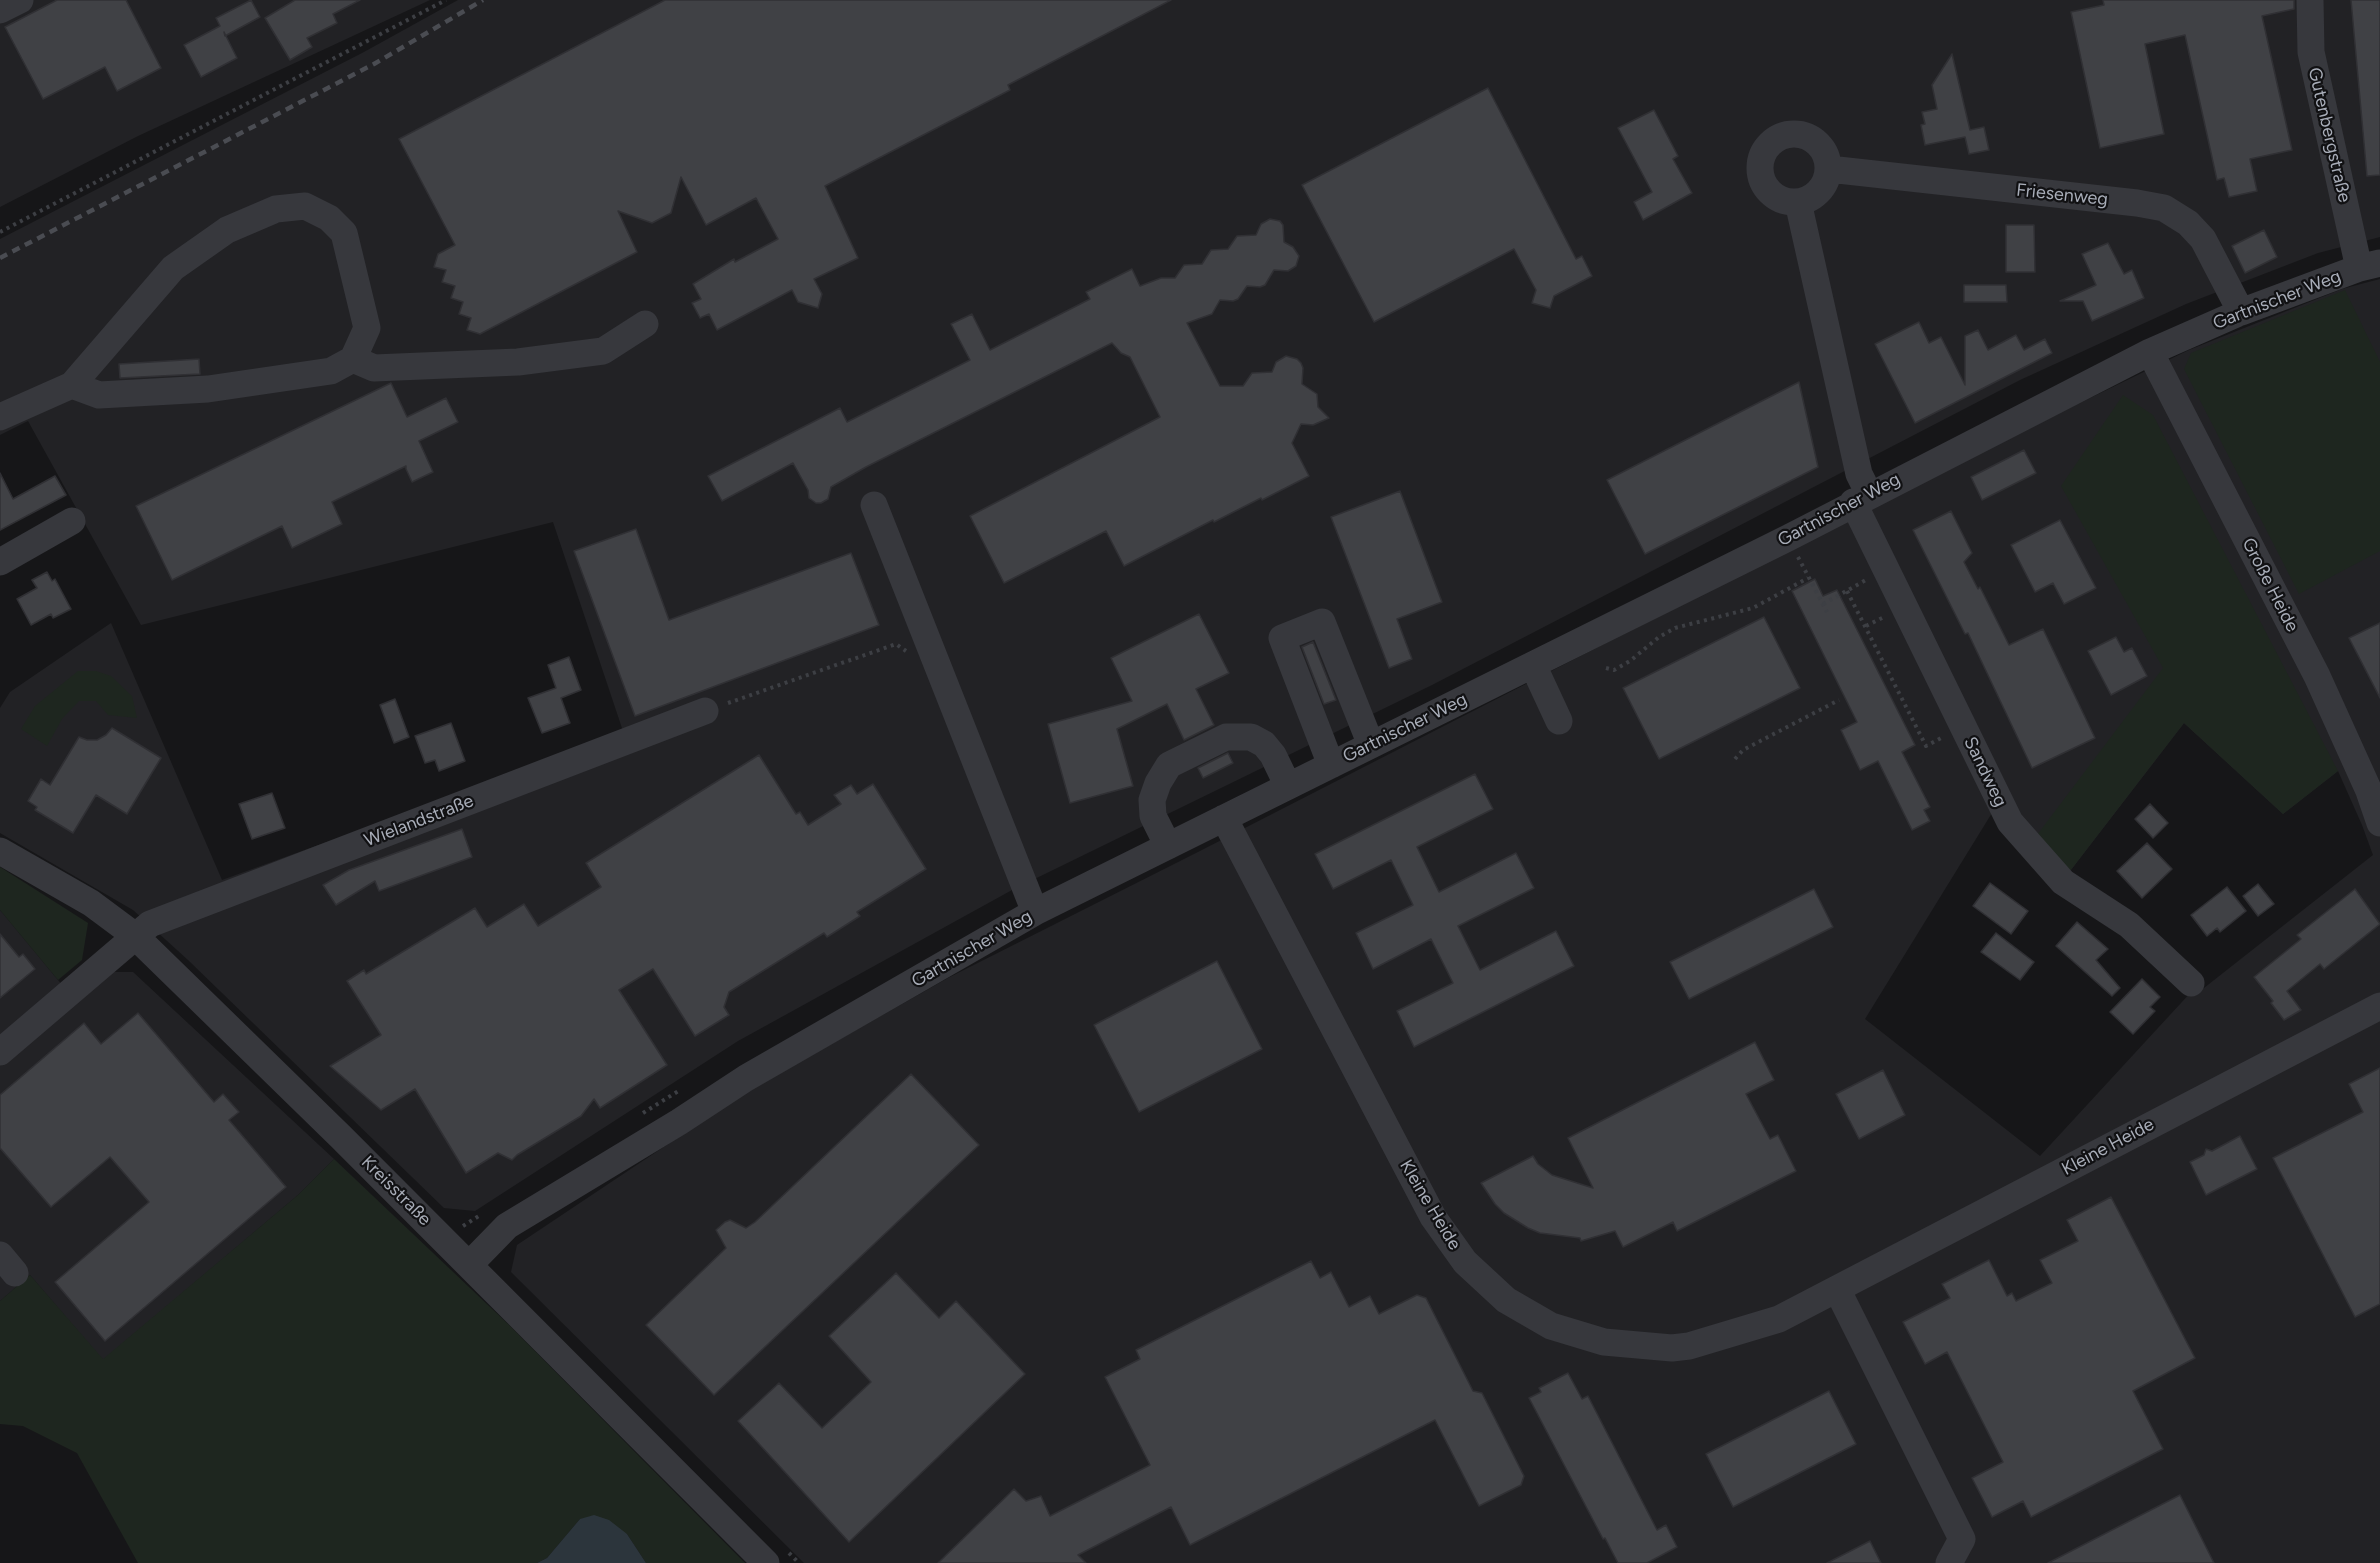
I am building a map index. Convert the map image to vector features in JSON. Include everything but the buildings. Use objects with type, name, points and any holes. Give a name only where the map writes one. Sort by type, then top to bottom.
[{"type":"street","points":[[0,10],[20,0]]},
{"type":"street","name":"Gutenbergstraße","points":[[2310,0],[2311,52],[2369,266]]},
{"type":"street","points":[[1785,134],[1807,135],[1823,149],[1829,169],[1823,188],[1808,200],[1798,202],[1786,202],[1775,197],[1761,179],[1762,156],[1767,146],[1785,134]]},
{"type":"street","name":"Friesenweg","points":[[1829,169],[2137,203],[2164,208],[2188,223],[2203,239],[2241,312]]},
{"type":"street","points":[[1798,202],[1859,474],[1861,498]]},
{"type":"street","points":[[0,417],[72,385],[173,268],[227,230],[276,209],[304,206],[329,218],[344,233],[367,328],[354,359],[331,371],[208,389],[99,395],[72,385]]},
{"type":"street","name":"Gartnischer Weg","points":[[470,1265],[507,1226],[679,1122],[746,1078],[1035,912],[1788,538],[1861,498],[2150,352],[2241,312],[2369,266]]},
{"type":"street","points":[[354,359],[374,368],[518,362],[603,351],[645,324]]},
{"type":"street","name":"Große Heide","points":[[2150,352],[2375,788],[2380,823]]},
{"type":"street","name":"Sandweg","points":[[1861,498],[1886,570],[2010,822],[2063,882],[2129,925],[2191,983]]},
{"type":"street","points":[[873,505],[1035,912]]},
{"type":"street","points":[[0,562],[72,521]]},
{"type":"street","points":[[1332,765],[1282,638],[1322,622],[1371,745]]},
{"type":"street","points":[[1533,665],[1559,721]]},
{"type":"street","name":"Wielandstraße","points":[[0,1052],[150,924],[705,711]]},
{"type":"street","points":[[1168,846],[1154,816],[1152,800],[1158,783],[1169,765],[1226,737],[1251,737],[1264,744],[1273,755],[1288,786]]},
{"type":"street","name":"Kleine Heide","points":[[1224,818],[1434,1217],[1466,1262],[1506,1300],[1551,1326],[1604,1341],[1672,1348],[1689,1346],[1779,1319],[2380,1006]]},
{"type":"street","name":"Kreisstraße","points":[[0,851],[91,903],[135,935],[470,1265],[766,1563]]},
{"type":"street","points":[[1837,1289],[1962,1539],[1949,1563]]},
{"type":"path","points":[[0,232],[446,0]]},
{"type":"path","points":[[1788,538],[1827,612]]},
{"type":"path","points":[[1822,604],[1886,570]]},
{"type":"path","points":[[1606,668],[1614,670],[1630,661],[1659,637],[1675,628],[1753,608],[1808,578]]},
{"type":"path","points":[[1847,591],[1926,746],[1962,727]]},
{"type":"path","points":[[705,711],[896,644],[908,652]]},
{"type":"path","points":[[1735,759],[1743,750],[1839,700]]},
{"type":"shaded area","points":[[0,0],[430,0],[138,136],[0,207]]},
{"type":"shaded area","points":[[458,0],[2380,0],[2380,237],[2318,253],[2186,304],[2020,380],[1432,685],[1012,890],[738,1041],[475,1211],[444,1208],[188,960],[133,910],[0,833],[0,708],[10,692],[111,623],[222,880],[624,734],[553,522],[141,625],[28,421],[0,435],[0,239],[364,52]]},
{"type":"shaded area","points":[[2380,279],[2380,1563],[804,1563],[511,1272],[517,1245],[743,1094],[948,978],[1963,460],[2189,350],[2342,289]],"holes":[[[2184,723],[2283,814],[2338,771],[2373,855],[2204,988],[2193,990],[2040,1156],[1865,1019],[1995,808],[2067,875]]]},
{"type":"shaded area","points":[[2345,290],[2380,362],[2380,551],[2299,594],[2184,369],[2191,353]]},
{"type":"shaded area","points":[[2123,395],[2153,415],[2338,771],[2283,814],[2184,723],[2067,875],[2034,839],[2163,668],[2061,486]]},
{"type":"shaded area","points":[[78,671],[96,671],[111,676],[132,696],[137,718],[108,715],[96,701],[79,701],[62,719],[47,746],[21,729],[35,706]]},
{"type":"shaded area","points":[[0,867],[88,923],[82,960],[58,980],[0,910]]},
{"type":"shaded area","points":[[0,910],[77,1003],[113,972],[133,972],[334,1159],[298,1195],[103,1360],[30,1275],[0,1301]]},
{"type":"shaded area","points":[[334,1159],[509,1325],[745,1563],[646,1563],[627,1534],[580,1519],[547,1558],[537,1563],[138,1563],[77,1453],[23,1426],[0,1424],[0,1301],[30,1275],[103,1359],[298,1195]]},
{"type":"shaded area","points":[[594,1515],[609,1520],[627,1534],[646,1563],[537,1563],[547,1558],[580,1519]]},
{"type":"railway","points":[[0,258],[374,64],[483,0]]}]
